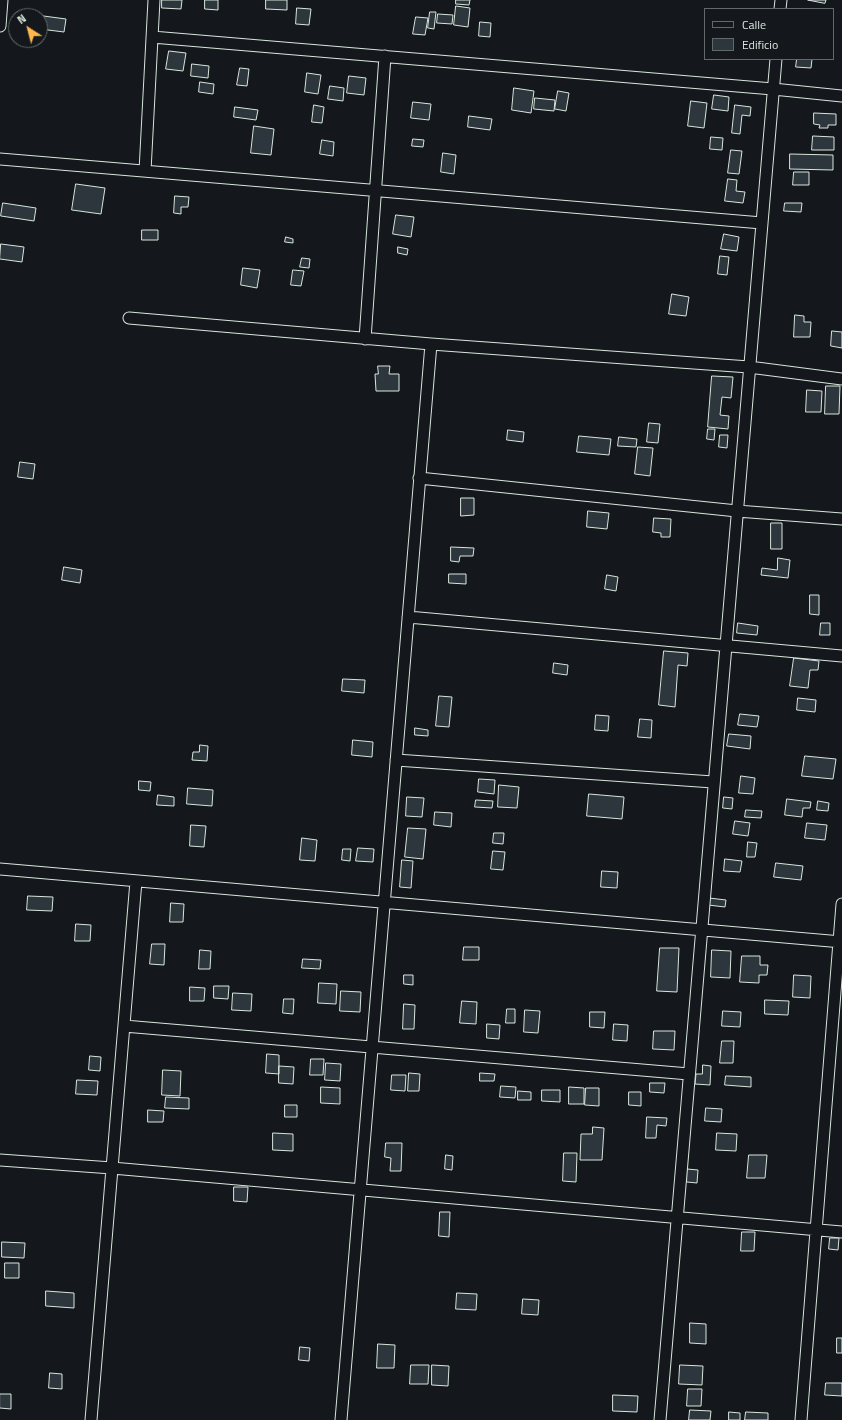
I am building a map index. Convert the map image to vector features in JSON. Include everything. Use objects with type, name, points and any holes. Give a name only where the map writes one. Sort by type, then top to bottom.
[{"type":"street","points":[[0,22],[2,0]]},
{"type":"street","points":[[145,171],[154,0]]},
{"type":"street","points":[[152,37],[842,96]]},
{"type":"street","points":[[365,339],[386,56]]},
{"type":"street","points":[[660,1420],[713,782],[776,60]]},
{"type":"street","points":[[0,159],[762,223]]},
{"type":"street","points":[[128,318],[365,339],[749,368],[842,378]]},
{"type":"street","points":[[341,1420],[430,344]]},
{"type":"street","points":[[419,478],[737,511],[842,519]]},
{"type":"street","points":[[408,617],[842,656]]},
{"type":"street","points":[[396,760],[713,782]]},
{"type":"street","points":[[0,869],[840,942]]},
{"type":"street","points":[[91,1420],[136,881]]},
{"type":"street","points":[[801,1420],[842,904]]},
{"type":"street","points":[[124,1026],[689,1074]]},
{"type":"street","points":[[0,1160],[112,1168],[842,1232]]},
{"type":"building","points":[[162,0],[182,0],[181,9],[162,8]]},
{"type":"building","points":[[205,0],[218,0],[218,10],[205,9]]},
{"type":"building","points":[[266,0],[287,0],[287,10],[266,9]]},
{"type":"building","points":[[456,0],[470,0],[469,5],[456,4]]},
{"type":"building","points":[[808,0],[826,0],[825,3]]},
{"type":"building","points":[[456,6],[470,8],[468,27],[454,25]]},
{"type":"building","points":[[297,8],[311,9],[309,25],[296,24]]},
{"type":"building","points":[[430,12],[436,12],[434,29],[428,28]]},
{"type":"building","points":[[438,14],[453,15],[452,24],[437,23]]},
{"type":"building","points":[[48,17],[66,19],[64,32],[48,30]]},
{"type":"building","points":[[416,17],[428,18],[425,35],[413,34]]},
{"type":"building","points":[[480,22],[491,23],[490,37],[479,36]]},
{"type":"building","points":[[169,51],[186,53],[183,71],[166,69]]},
{"type":"building","points":[[797,60],[812,60],[811,68],[796,67]]},
{"type":"building","points":[[192,64],[209,66],[208,78],[191,76]]},
{"type":"building","points":[[240,68],[249,69],[247,86],[237,85]]},
{"type":"building","points":[[307,73],[321,75],[318,94],[305,92]]},
{"type":"building","points":[[349,76],[366,78],[364,95],[347,93]]},
{"type":"building","points":[[200,82],[214,84],[213,94],[199,92]]},
{"type":"building","points":[[330,86],[344,88],[343,101],[328,99]]},
{"type":"building","points":[[514,88],[534,91],[531,113],[512,110]]},
{"type":"building","points":[[558,91],[569,93],[566,111],[555,109]]},
{"type":"building","points":[[714,95],[729,97],[728,111],[712,109]]},
{"type":"building","points":[[535,98],[555,100],[554,111],[534,109]]},
{"type":"building","points":[[691,101],[707,103],[704,128],[688,126]]},
{"type":"building","points":[[413,102],[431,104],[429,120],[411,118]]},
{"type":"building","points":[[314,105],[324,107],[322,123],[312,122]]},
{"type":"building","points":[[735,105],[751,107],[750,116],[742,115],[740,134],[732,133]]},
{"type":"building","points":[[235,107],[258,110],[256,120],[234,117]]},
{"type":"building","points":[[814,113],[836,114],[836,125],[828,125],[828,128],[819,128],[820,125],[814,124]]},
{"type":"building","points":[[469,116],[492,119],[490,130],[468,127]]},
{"type":"building","points":[[254,126],[274,129],[271,155],[251,153]]},
{"type":"building","points":[[813,136],[834,137],[834,150],[812,150]]},
{"type":"building","points":[[711,137],[723,138],[722,150],[710,149]]},
{"type":"building","points":[[413,139],[424,140],[423,147],[412,146]]},
{"type":"building","points":[[322,140],[334,142],[333,156],[320,154]]},
{"type":"building","points":[[731,150],[742,151],[739,174],[728,173]]},
{"type":"building","points":[[443,153],[456,155],[454,174],[441,172]]},
{"type":"building","points":[[790,154],[833,155],[833,170],[790,169]]},
{"type":"building","points":[[794,172],[809,172],[809,185],[793,185]]},
{"type":"building","points":[[728,179],[737,180],[736,191],[745,192],[743,203],[725,201]]},
{"type":"building","points":[[76,184],[105,188],[101,214],[72,210]]},
{"type":"building","points":[[175,196],[189,197],[188,207],[181,207],[181,214],[174,213]]},
{"type":"building","points":[[3,203],[36,208],[34,221],[1,216]]},
{"type":"building","points":[[785,203],[802,203],[801,212],[784,211]]},
{"type":"building","points":[[396,215],[414,217],[411,237],[393,234]]},
{"type":"building","points":[[142,230],[158,230],[158,240],[142,240]]},
{"type":"building","points":[[724,234],[739,237],[737,251],[721,249]]},
{"type":"building","points":[[286,237],[293,239],[293,243],[285,242]]},
{"type":"building","points":[[1,244],[24,247],[22,262],[0,259]]},
{"type":"building","points":[[398,247],[408,249],[407,255],[398,253]]},
{"type":"building","points":[[720,256],[729,257],[727,275],[718,274]]},
{"type":"building","points":[[302,258],[310,259],[309,268],[300,267]]},
{"type":"building","points":[[243,268],[260,270],[257,288],[241,285]]},
{"type":"building","points":[[293,270],[304,271],[301,286],[291,285]]},
{"type":"building","points":[[672,294],[689,297],[686,316],[669,314]]},
{"type":"building","points":[[795,315],[804,316],[804,322],[811,322],[810,337],[794,337]]},
{"type":"building","points":[[832,331],[842,332],[842,348],[831,346]]},
{"type":"building","points":[[378,366],[390,366],[389,374],[399,374],[399,391],[376,391],[375,374],[378,374]]},
{"type":"building","points":[[712,376],[733,377],[731,398],[722,397],[720,415],[729,416],[728,429],[708,427]]},
{"type":"building","points":[[826,386],[840,386],[839,414],[825,414]]},
{"type":"building","points":[[807,390],[822,391],[821,412],[806,412]]},
{"type":"building","points":[[649,423],[660,424],[658,443],[647,442]]},
{"type":"building","points":[[708,429],[715,429],[714,440],[707,439]]},
{"type":"building","points":[[508,430],[524,432],[523,442],[507,440]]},
{"type":"building","points":[[720,435],[728,435],[727,448],[719,447]]},
{"type":"building","points":[[579,436],[611,439],[609,455],[577,452]]},
{"type":"building","points":[[619,437],[637,439],[636,447],[618,446]]},
{"type":"building","points":[[638,447],[653,448],[650,476],[635,474]]},
{"type":"building","points":[[20,462],[35,464],[33,479],[18,477]]},
{"type":"building","points":[[461,498],[474,498],[474,515],[461,516]]},
{"type":"building","points":[[588,511],[609,513],[607,529],[587,527]]},
{"type":"building","points":[[654,518],[671,519],[670,537],[661,537],[661,533],[653,532]]},
{"type":"building","points":[[771,523],[782,523],[782,549],[771,549]]},
{"type":"building","points":[[451,547],[474,548],[473,556],[460,556],[459,562],[451,561]]},
{"type":"building","points":[[778,558],[790,560],[788,578],[761,575],[762,568],[777,570]]},
{"type":"building","points":[[64,567],[82,570],[80,583],[62,580]]},
{"type":"building","points":[[449,574],[466,574],[466,584],[449,583]]},
{"type":"building","points":[[607,575],[618,577],[616,591],[605,589]]},
{"type":"building","points":[[810,595],[819,595],[819,615],[810,614]]},
{"type":"building","points":[[738,623],[758,626],[757,635],[737,633]]},
{"type":"building","points":[[821,623],[830,623],[830,635],[820,635]]},
{"type":"building","points":[[664,651],[688,653],[687,666],[678,665],[675,707],[659,705]]},
{"type":"building","points":[[794,658],[819,661],[818,670],[810,670],[808,688],[790,686]]},
{"type":"building","points":[[554,663],[568,665],[567,675],[553,673]]},
{"type":"building","points":[[343,679],[365,680],[364,693],[342,691]]},
{"type":"building","points":[[439,696],[452,697],[449,727],[436,726]]},
{"type":"building","points":[[798,698],[816,700],[815,712],[797,710]]},
{"type":"building","points":[[740,714],[759,716],[757,727],[738,725]]},
{"type":"building","points":[[596,715],[609,716],[608,731],[595,730]]},
{"type":"building","points":[[640,719],[652,720],[651,738],[638,737]]},
{"type":"building","points":[[415,728],[428,730],[428,736],[415,735]]},
{"type":"building","points":[[729,734],[751,736],[750,749],[727,746]]},
{"type":"building","points":[[353,740],[373,742],[372,757],[352,755]]},
{"type":"building","points":[[200,745],[208,746],[207,761],[192,760],[193,752],[199,752]]},
{"type":"building","points":[[805,756],[836,759],[833,779],[802,776]]},
{"type":"building","points":[[741,776],[755,778],[753,794],[739,793]]},
{"type":"building","points":[[479,779],[495,780],[494,794],[478,792]]},
{"type":"building","points":[[139,781],[151,782],[150,791],[139,790]]},
{"type":"building","points":[[499,785],[519,787],[517,808],[498,807]]},
{"type":"building","points":[[188,788],[213,790],[212,806],[187,804]]},
{"type":"building","points":[[589,794],[624,797],[622,819],[587,816]]},
{"type":"building","points":[[158,795],[174,797],[174,806],[157,805]]},
{"type":"building","points":[[407,797],[424,798],[422,817],[406,816]]},
{"type":"building","points":[[724,797],[733,798],[732,809],[723,808]]},
{"type":"building","points":[[787,799],[811,802],[810,808],[803,808],[802,817],[785,815]]},
{"type":"building","points":[[476,800],[493,801],[492,808],[475,807]]},
{"type":"building","points":[[818,801],[829,803],[828,811],[817,810]]},
{"type":"building","points":[[746,810],[762,811],[761,818],[745,817]]},
{"type":"building","points":[[435,812],[452,813],[451,827],[434,825]]},
{"type":"building","points":[[735,821],[750,823],[748,836],[733,834]]},
{"type":"building","points":[[807,823],[827,825],[825,840],[805,838]]},
{"type":"building","points":[[191,825],[206,826],[204,847],[190,846]]},
{"type":"building","points":[[408,828],[426,829],[423,859],[405,857]]},
{"type":"building","points":[[494,833],[504,833],[503,844],[493,843]]},
{"type":"building","points":[[302,838],[317,840],[315,861],[300,860]]},
{"type":"building","points":[[748,842],[757,843],[755,857],[747,857]]},
{"type":"building","points":[[358,848],[374,849],[373,862],[356,861]]},
{"type":"building","points":[[343,849],[351,849],[350,861],[342,860]]},
{"type":"building","points":[[493,851],[505,852],[503,870],[491,869]]},
{"type":"building","points":[[725,859],[742,861],[740,872],[724,871]]},
{"type":"building","points":[[402,860],[413,861],[411,888],[400,887]]},
{"type":"building","points":[[776,863],[803,866],[801,880],[774,877]]},
{"type":"building","points":[[602,871],[618,872],[617,888],[601,887]]},
{"type":"building","points":[[28,896],[53,897],[52,911],[27,910]]},
{"type":"building","points":[[709,898],[726,900],[725,907],[708,905]]},
{"type":"building","points":[[171,903],[184,904],[183,922],[170,922]]},
{"type":"building","points":[[76,924],[91,925],[90,941],[75,941]]},
{"type":"building","points":[[152,944],[165,944],[164,965],[150,964]]},
{"type":"building","points":[[464,947],[479,947],[479,960],[463,960]]},
{"type":"building","points":[[660,948],[679,948],[677,992],[657,991]]},
{"type":"building","points":[[200,950],[211,951],[210,969],[199,969]]},
{"type":"building","points":[[712,950],[731,951],[730,978],[711,977]]},
{"type":"building","points":[[742,956],[760,956],[760,965],[768,965],[767,975],[759,975],[759,983],[740,982]]},
{"type":"building","points":[[303,959],[321,960],[320,969],[302,968]]},
{"type":"building","points":[[404,975],[413,975],[413,985],[404,984]]},
{"type":"building","points":[[794,975],[811,976],[810,998],[793,997]]},
{"type":"building","points":[[319,983],[337,984],[336,1004],[318,1003]]},
{"type":"building","points":[[214,986],[229,986],[228,999],[214,998]]},
{"type":"building","points":[[190,987],[205,988],[204,1001],[190,1001]]},
{"type":"building","points":[[341,991],[361,992],[360,1012],[340,1011]]},
{"type":"building","points":[[233,993],[252,994],[251,1011],[232,1010]]},
{"type":"building","points":[[284,999],[294,999],[293,1014],[283,1013]]},
{"type":"building","points":[[765,1000],[789,1001],[788,1015],[765,1014]]},
{"type":"building","points":[[462,1001],[477,1002],[476,1024],[460,1023]]},
{"type":"building","points":[[404,1004],[415,1005],[414,1029],[403,1029]]},
{"type":"building","points":[[507,1009],[515,1009],[515,1023],[506,1023]]},
{"type":"building","points":[[525,1010],[540,1011],[538,1033],[524,1032]]},
{"type":"building","points":[[723,1011],[741,1012],[740,1027],[722,1026]]},
{"type":"building","points":[[590,1012],[605,1012],[604,1028],[590,1027]]},
{"type":"building","points":[[487,1024],[500,1025],[499,1039],[487,1038]]},
{"type":"building","points":[[614,1024],[628,1025],[627,1041],[613,1040]]},
{"type":"building","points":[[654,1031],[675,1031],[674,1050],[653,1049]]},
{"type":"building","points":[[722,1041],[734,1041],[733,1063],[720,1063]]},
{"type":"building","points":[[267,1054],[279,1055],[279,1074],[266,1073]]},
{"type":"building","points":[[90,1056],[101,1057],[100,1071],[89,1070]]},
{"type":"building","points":[[311,1059],[324,1059],[323,1075],[310,1075]]},
{"type":"building","points":[[326,1063],[341,1064],[340,1081],[325,1080]]},
{"type":"building","points":[[703,1065],[711,1066],[710,1085],[695,1084],[696,1074],[702,1074]]},
{"type":"building","points":[[279,1066],[294,1067],[293,1084],[279,1083]]},
{"type":"building","points":[[163,1070],[181,1071],[180,1096],[162,1095]]},
{"type":"building","points":[[409,1073],[420,1074],[419,1091],[408,1091]]},
{"type":"building","points":[[480,1073],[495,1074],[494,1081],[480,1081]]},
{"type":"building","points":[[392,1075],[406,1075],[405,1091],[391,1090]]},
{"type":"building","points":[[726,1076],[751,1077],[751,1087],[725,1085]]},
{"type":"building","points":[[77,1080],[98,1081],[97,1095],[76,1094]]},
{"type":"building","points":[[650,1083],[665,1083],[664,1093],[650,1092]]},
{"type":"building","points":[[501,1086],[516,1087],[515,1098],[500,1097]]},
{"type":"building","points":[[321,1087],[340,1088],[340,1104],[321,1103]]},
{"type":"building","points":[[569,1087],[584,1088],[584,1104],[569,1104]]},
{"type":"building","points":[[586,1088],[599,1088],[599,1106],[585,1105]]},
{"type":"building","points":[[542,1090],[560,1090],[560,1102],[542,1101]]},
{"type":"building","points":[[518,1091],[531,1092],[531,1100],[518,1100]]},
{"type":"building","points":[[629,1092],[641,1092],[641,1106],[629,1105]]},
{"type":"building","points":[[166,1097],[189,1098],[189,1109],[165,1108]]},
{"type":"building","points":[[285,1105],[297,1105],[297,1117],[285,1117]]},
{"type":"building","points":[[706,1108],[722,1109],[721,1122],[705,1121]]},
{"type":"building","points":[[148,1110],[164,1111],[163,1122],[148,1122]]},
{"type":"building","points":[[647,1117],[667,1118],[666,1126],[657,1125],[656,1138],[646,1138]]},
{"type":"building","points":[[593,1127],[604,1128],[602,1160],[580,1160],[581,1134],[592,1134]]},
{"type":"building","points":[[273,1133],[293,1134],[293,1151],[273,1150]]},
{"type":"building","points":[[717,1133],[737,1134],[736,1151],[716,1150]]},
{"type":"building","points":[[386,1143],[402,1143],[401,1171],[390,1171],[391,1158],[385,1157]]},
{"type":"building","points":[[564,1153],[577,1153],[576,1182],[563,1181]]},
{"type":"building","points":[[446,1155],[453,1156],[452,1170],[445,1169]]},
{"type":"building","points":[[749,1155],[767,1155],[765,1178],[747,1178]]},
{"type":"building","points":[[687,1169],[698,1170],[697,1183],[687,1182]]},
{"type":"building","points":[[234,1187],[248,1187],[247,1202],[234,1201]]},
{"type":"building","points":[[440,1212],[450,1212],[449,1237],[439,1236]]},
{"type":"building","points":[[742,1232],[755,1232],[754,1251],[741,1251]]},
{"type":"building","points":[[830,1238],[839,1238],[838,1250],[829,1249]]},
{"type":"building","points":[[2,1242],[25,1243],[24,1258],[2,1257]]},
{"type":"building","points":[[5,1263],[19,1263],[19,1278],[5,1278]]},
{"type":"building","points":[[46,1291],[74,1293],[74,1308],[46,1306]]},
{"type":"building","points":[[457,1293],[477,1294],[476,1310],[456,1309]]},
{"type":"building","points":[[523,1299],[539,1300],[538,1315],[522,1314]]},
{"type":"building","points":[[690,1323],[706,1324],[706,1344],[690,1343]]},
{"type":"building","points":[[837,1338],[842,1338],[842,1353],[837,1353]]},
{"type":"building","points":[[378,1344],[395,1345],[394,1368],[377,1368]]},
{"type":"building","points":[[300,1347],[310,1348],[309,1361],[299,1360]]},
{"type":"building","points":[[411,1365],[429,1365],[428,1384],[410,1384]]},
{"type":"building","points":[[432,1365],[449,1366],[448,1386],[432,1385]]},
{"type":"building","points":[[680,1365],[703,1366],[702,1385],[679,1384]]},
{"type":"building","points":[[50,1373],[62,1374],[62,1389],[49,1388]]},
{"type":"building","points":[[826,1383],[842,1383],[842,1396],[825,1395]]},
{"type":"building","points":[[688,1389],[702,1389],[701,1406],[687,1406]]},
{"type":"building","points":[[0,1394],[11,1394],[11,1409],[0,1408]]},
{"type":"building","points":[[613,1395],[638,1396],[637,1412],[613,1411]]},
{"type":"building","points":[[690,1410],[711,1411],[710,1420],[689,1420]]},
{"type":"building","points":[[729,1412],[740,1413],[740,1420],[729,1420]]},
{"type":"building","points":[[746,1412],[768,1413],[768,1420],[745,1420]]}]
